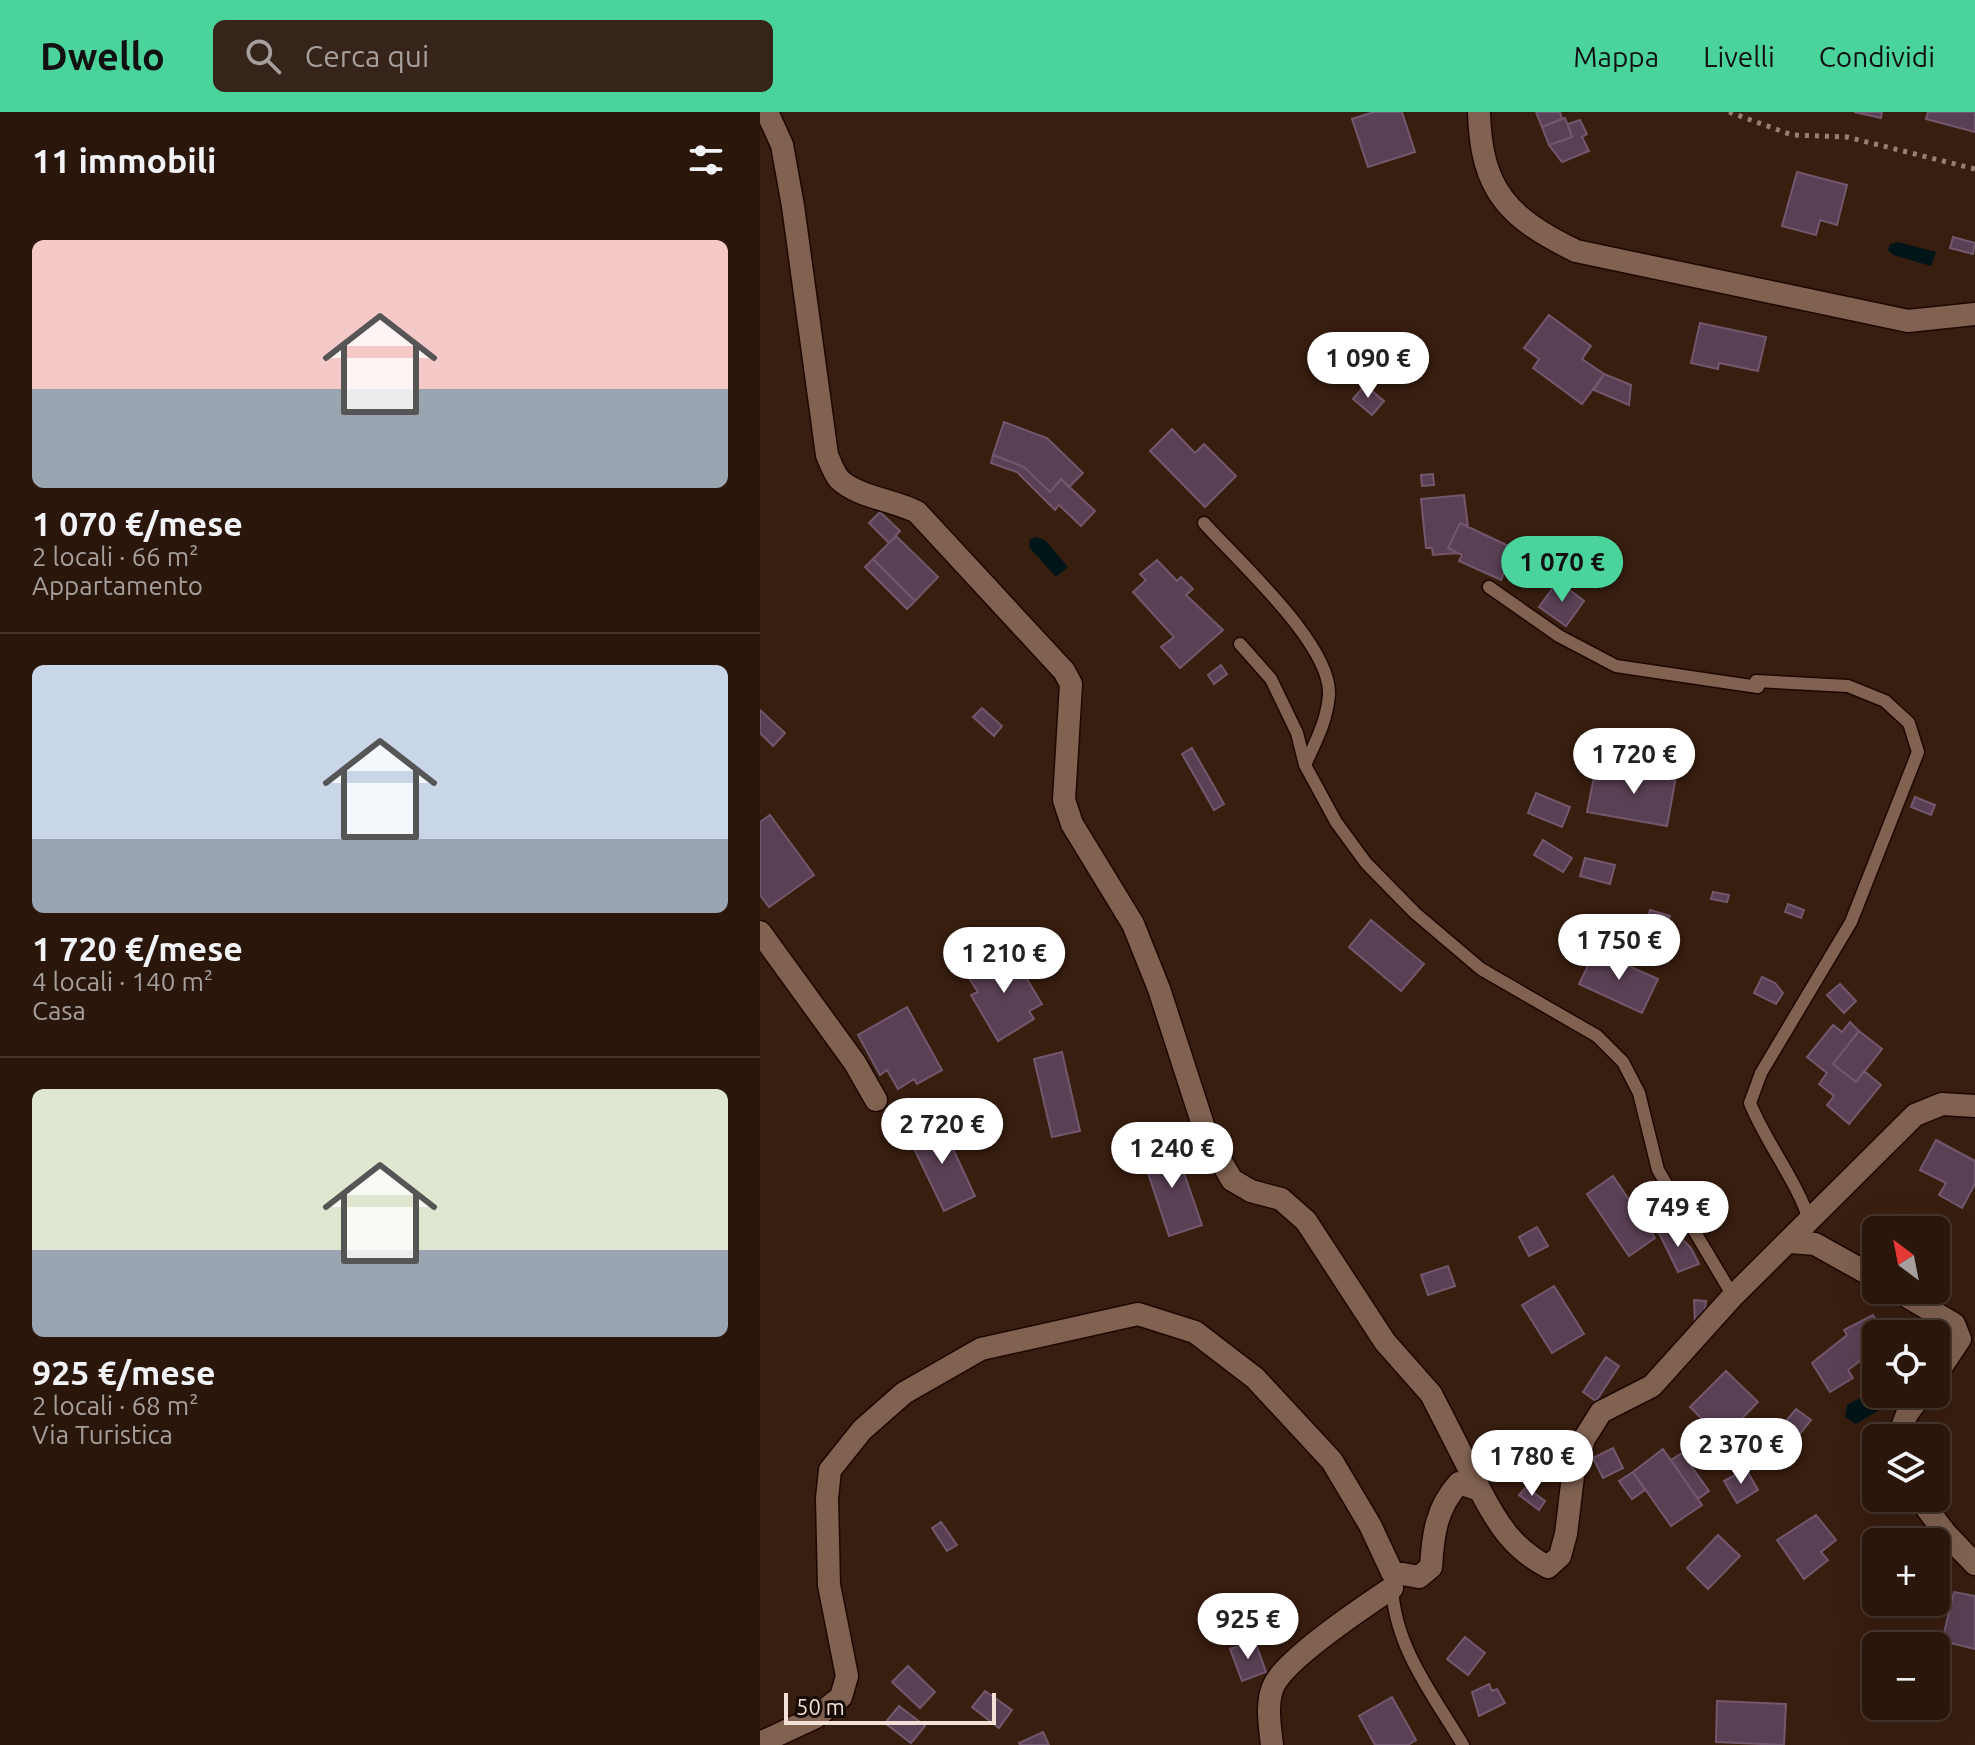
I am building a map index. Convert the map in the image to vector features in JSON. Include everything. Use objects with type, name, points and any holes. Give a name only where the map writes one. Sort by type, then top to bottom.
[{"type":"street","points":[[767,112],[782,145],[827,455],[839,479],[863,492],[917,512],[1064,671],[1071,684],[1064,800],[1072,824],[1133,924],[1159,989],[1212,1145],[1232,1180],[1251,1191],[1281,1199],[1306,1221],[1385,1342],[1431,1394],[1497,1524],[1525,1555],[1548,1567],[1560,1556],[1573,1476],[1584,1439],[1601,1412],[1652,1386],[1733,1296],[1791,1242],[1915,1115],[1942,1104],[1975,1106]]},
{"type":"street","points":[[1479,112],[1479,144],[1491,185],[1533,230],[1576,251],[1908,321],[1975,314]]},
{"type":"street","points":[[760,932],[855,1063],[876,1100]]},
{"type":"street","points":[[1791,1242],[1815,1244],[1862,1270]]},
{"type":"street","points":[[1920,1304],[1954,1324],[1960,1339],[1950,1354]]},
{"type":"street","points":[[761,1744],[816,1717],[841,1697],[847,1676],[829,1585],[827,1498],[830,1470],[862,1430],[904,1393],[981,1349],[1138,1314],[1195,1332],[1255,1378],[1332,1461],[1370,1525],[1392,1580]]},
{"type":"street","points":[[1272,1745],[1269,1716],[1275,1683],[1312,1646],[1392,1580],[1419,1577],[1431,1567],[1433,1534],[1445,1498],[1459,1483],[1480,1490]]},
{"type":"street","points":[[1930,1512],[1975,1564]]},
{"type":"lane","points":[[1204,523],[1304,636],[1325,668],[1329,693],[1323,725],[1305,765]]},
{"type":"lane","points":[[1489,587],[1559,636],[1616,666],[1758,687],[1756,681],[1848,686],[1885,701],[1909,723],[1918,752],[1880,854],[1851,922],[1761,1073],[1750,1103],[1761,1130],[1802,1198],[1810,1222]]},
{"type":"lane","points":[[1240,644],[1271,679],[1297,733],[1305,765],[1336,822],[1366,863],[1415,913],[1481,969],[1597,1036],[1623,1062],[1639,1093],[1658,1170],[1733,1296]]},
{"type":"lane","points":[[1954,1324],[1975,1334]]},
{"type":"lane","points":[[1392,1580],[1393,1609],[1401,1638],[1461,1743]]},
{"type":"path","points":[[1729,112],[1792,135],[1847,137],[1975,169]]},
{"type":"shaded area","points":[[1898,242],[1936,252],[1931,266],[1893,255],[1888,250],[1890,244]]},
{"type":"shaded area","points":[[1030,539],[1045,540],[1068,567],[1056,577],[1029,547]]},
{"type":"shaded area","points":[[1862,1397],[1862,1408],[1883,1408],[1856,1424],[1845,1417],[1847,1405]]},
{"type":"building","points":[[1374,112],[1402,112],[1415,152],[1368,167],[1352,119]]},
{"type":"building","points":[[1536,112],[1560,112],[1562,119],[1542,127]]},
{"type":"building","points":[[1854,112],[1882,112],[1881,118]]},
{"type":"building","points":[[1928,112],[1975,112],[1975,132],[1926,119]]},
{"type":"building","points":[[1565,118],[1572,137],[1549,145],[1542,127]]},
{"type":"building","points":[[1580,120],[1587,134],[1582,137],[1589,151],[1562,162],[1549,145],[1572,137],[1568,124]]},
{"type":"building","points":[[1797,172],[1847,185],[1837,225],[1820,220],[1816,235],[1782,226]]},
{"type":"building","points":[[1953,237],[1975,243],[1973,254],[1950,248]]},
{"type":"building","points":[[1549,315],[1591,346],[1582,359],[1604,374],[1582,404],[1533,368],[1539,359],[1524,348]]},
{"type":"building","points":[[1700,323],[1766,337],[1758,371],[1719,363],[1718,369],[1691,363]]},
{"type":"building","points":[[1604,374],[1631,385],[1629,405],[1594,390]]},
{"type":"building","points":[[1365,385],[1384,401],[1372,415],[1353,399]]},
{"type":"building","points":[[1004,422],[1047,438],[1083,473],[1069,487],[1061,479],[1050,492],[1024,467],[993,455]]},
{"type":"building","points":[[1172,429],[1195,453],[1204,444],[1236,476],[1205,507],[1150,451]]},
{"type":"building","points":[[993,455],[1024,467],[1050,492],[1061,479],[1095,511],[1081,526],[1059,505],[1055,510],[1017,472],[991,463]]},
{"type":"building","points":[[1433,474],[1434,485],[1422,486],[1421,475]]},
{"type":"building","points":[[1464,495],[1468,527],[1460,523],[1448,548],[1458,553],[1433,555],[1432,548],[1426,548],[1421,499]]},
{"type":"building","points":[[880,512],[900,531],[889,543],[869,523]]},
{"type":"building","points":[[1460,523],[1515,549],[1501,580],[1459,561],[1462,555],[1448,548]]},
{"type":"building","points":[[896,536],[938,577],[915,601],[873,559]]},
{"type":"building","points":[[873,559],[915,601],[907,609],[865,567]]},
{"type":"building","points":[[1157,560],[1177,581],[1181,577],[1193,589],[1186,595],[1223,630],[1180,668],[1161,647],[1174,637],[1133,592],[1146,580],[1140,574]]},
{"type":"building","points":[[1558,581],[1584,601],[1566,626],[1539,607]]},
{"type":"building","points":[[1221,665],[1227,674],[1214,684],[1208,675]]},
{"type":"building","points":[[982,708],[1002,726],[994,736],[973,717]]},
{"type":"building","points":[[760,710],[785,733],[773,746],[760,733]]},
{"type":"building","points":[[1192,748],[1224,804],[1214,810],[1182,754]]},
{"type":"building","points":[[1648,765],[1677,771],[1667,826],[1587,812],[1595,772],[1645,780]]},
{"type":"building","points":[[1536,793],[1570,807],[1562,827],[1528,813]]},
{"type":"building","points":[[1915,797],[1935,805],[1931,815],[1911,807]]},
{"type":"building","points":[[770,815],[814,875],[769,907],[760,895],[760,822]]},
{"type":"building","points":[[1543,840],[1572,858],[1563,872],[1534,855]]},
{"type":"building","points":[[1585,858],[1615,865],[1610,884],[1580,876]]},
{"type":"building","points":[[1713,892],[1729,895],[1727,902],[1711,899]]},
{"type":"building","points":[[1788,904],[1804,910],[1801,918],[1785,912]]},
{"type":"building","points":[[1650,910],[1670,916],[1667,925],[1648,918]]},
{"type":"building","points":[[1371,920],[1424,964],[1401,991],[1349,947]]},
{"type":"building","points":[[1009,949],[1042,1004],[1029,1011],[1034,1019],[998,1041],[971,995],[978,992],[967,975]]},
{"type":"building","points":[[1595,951],[1658,979],[1642,1013],[1579,984]]},
{"type":"building","points":[[1762,977],[1775,983],[1783,993],[1776,1004],[1754,993]]},
{"type":"building","points":[[1840,984],[1856,1001],[1844,1013],[1827,995]]},
{"type":"building","points":[[907,1007],[942,1070],[917,1084],[914,1079],[898,1089],[887,1070],[880,1075],[858,1035]]},
{"type":"building","points":[[1850,1022],[1859,1031],[1833,1064],[1856,1082],[1864,1071],[1881,1085],[1849,1124],[1827,1105],[1834,1096],[1819,1084],[1827,1073],[1807,1057],[1833,1025],[1842,1032]]},
{"type":"building","points":[[1859,1031],[1882,1049],[1856,1082],[1833,1064]]},
{"type":"building","points":[[1062,1052],[1080,1131],[1052,1137],[1034,1059]]},
{"type":"building","points":[[902,1111],[913,1131],[899,1138],[889,1118]]},
{"type":"building","points":[[940,1121],[975,1196],[944,1211],[908,1136]]},
{"type":"building","points":[[1936,1140],[1975,1161],[1975,1184],[1962,1208],[1939,1195],[1946,1183],[1920,1170]]},
{"type":"building","points":[[1174,1144],[1202,1225],[1169,1236],[1142,1155]]},
{"type":"building","points":[[1613,1176],[1655,1238],[1629,1256],[1587,1194]]},
{"type":"building","points":[[1668,1224],[1691,1248],[1699,1264],[1678,1272],[1657,1229]]},
{"type":"building","points":[[1537,1227],[1548,1246],[1529,1256],[1519,1237]]},
{"type":"building","points":[[1448,1266],[1455,1286],[1428,1295],[1421,1275]]},
{"type":"building","points":[[1554,1286],[1584,1334],[1552,1353],[1522,1305]]},
{"type":"building","points":[[1694,1300],[1706,1301],[1703,1325],[1695,1324]]},
{"type":"building","points":[[1862,1321],[1862,1360],[1848,1370],[1853,1378],[1830,1392],[1812,1363],[1847,1335],[1844,1330]]},
{"type":"building","points":[[1606,1357],[1619,1366],[1596,1401],[1583,1392]]},
{"type":"building","points":[[1726,1371],[1758,1402],[1722,1439],[1690,1407]]},
{"type":"building","points":[[1796,1409],[1811,1420],[1799,1435],[1784,1423]]},
{"type":"building","points":[[1613,1448],[1623,1468],[1603,1478],[1593,1458]]},
{"type":"building","points":[[1663,1449],[1702,1505],[1671,1526],[1633,1472]]},
{"type":"building","points":[[1682,1453],[1709,1491],[1698,1499],[1671,1460]]},
{"type":"building","points":[[1746,1469],[1758,1490],[1737,1503],[1724,1481]]},
{"type":"building","points":[[1633,1472],[1645,1490],[1632,1499],[1619,1481]]},
{"type":"building","points":[[1526,1487],[1545,1501],[1539,1510],[1519,1495]]},
{"type":"building","points":[[1816,1515],[1836,1540],[1821,1552],[1828,1560],[1804,1579],[1777,1540]]},
{"type":"building","points":[[941,1522],[957,1545],[947,1551],[932,1528]]},
{"type":"building","points":[[1718,1535],[1740,1556],[1708,1589],[1687,1568]]},
{"type":"building","points":[[1954,1592],[1975,1596],[1975,1649],[1950,1643],[1950,1632],[1944,1632]]},
{"type":"building","points":[[1465,1637],[1485,1653],[1468,1675],[1447,1659]]},
{"type":"building","points":[[1255,1641],[1266,1672],[1242,1681],[1230,1649]]},
{"type":"building","points":[[908,1666],[935,1692],[920,1708],[892,1682]]},
{"type":"building","points":[[1489,1684],[1492,1691],[1497,1689],[1505,1703],[1479,1716],[1472,1692]]},
{"type":"building","points":[[985,1691],[1012,1710],[999,1728],[972,1707]]},
{"type":"building","points":[[1392,1697],[1416,1740],[1408,1745],[1375,1745],[1359,1716]]},
{"type":"building","points":[[1717,1701],[1786,1704],[1784,1745],[1716,1742]]},
{"type":"building","points":[[899,1706],[925,1726],[911,1743],[885,1723]]},
{"type":"building","points":[[1043,1732],[1049,1745],[1020,1745],[1019,1743]]}]
